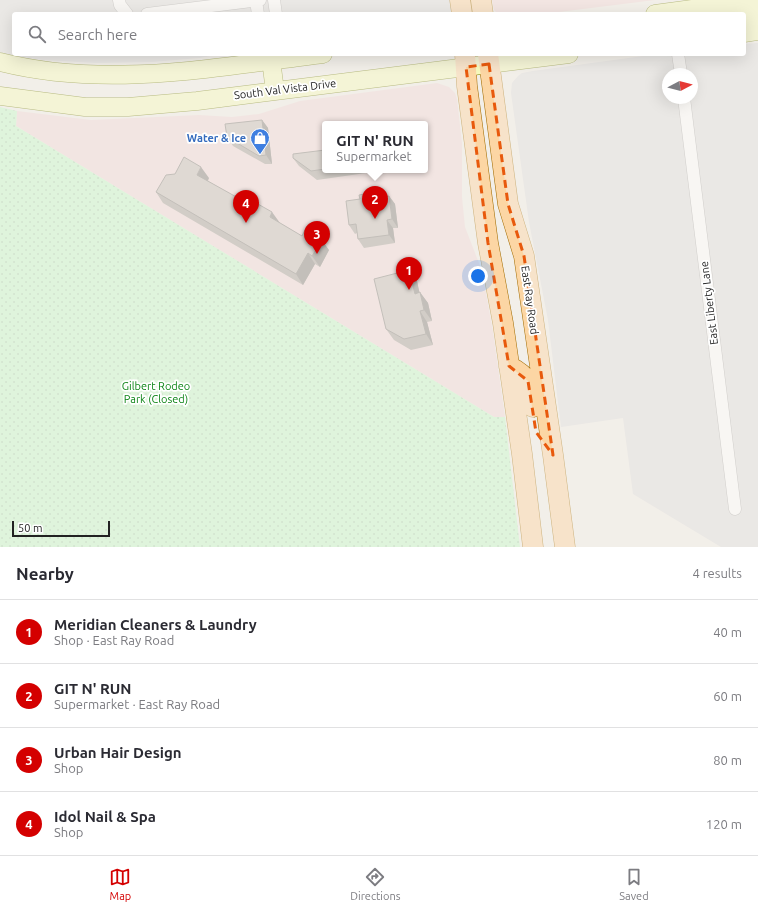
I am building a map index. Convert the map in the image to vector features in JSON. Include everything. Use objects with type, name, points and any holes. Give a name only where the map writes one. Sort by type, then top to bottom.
[{"type":"main road","points":[[460,0],[462,12]]},
{"type":"main road","points":[[481,0],[483,12]]},
{"type":"main road","points":[[670,12],[758,0]]},
{"type":"main road","points":[[746,18],[758,16]]},
{"type":"main road","points":[[746,33],[758,31]]},
{"type":"main road","points":[[0,62],[45,70],[86,74],[127,75],[192,70],[271,56],[275,91]]},
{"type":"main road","name":"South Val Vista Drive","points":[[0,96],[85,107],[128,107],[197,101],[275,91],[465,60],[537,56]]},
{"type":"main road","name":"East Ray Road","points":[[489,59],[508,204],[524,256],[553,455],[564,547]]},
{"type":"main road","points":[[465,60],[467,86],[488,243],[503,323],[522,454],[533,547]]},
{"type":"main road","points":[[509,366],[522,373],[528,381],[536,432],[553,455]]},
{"type":"street","points":[[119,0],[120,5],[125,12]]},
{"type":"street","points":[[256,0],[258,12]]},
{"type":"street","points":[[161,12],[231,2],[260,0]]},
{"type":"street","points":[[274,0],[276,12]]},
{"type":"street","points":[[678,56],[680,68]]},
{"type":"street","name":"East Liberty Lane","points":[[685,104],[735,509]]},
{"type":"highlighted area","points":[[489,64],[508,204],[524,256],[553,455],[536,432],[528,381],[509,366],[488,243],[466,67]]},
{"type":"shaded area","points":[[0,0],[451,0],[452,12],[12,12],[12,56],[0,54]]},
{"type":"shaded area","points":[[492,0],[655,0],[559,12],[496,12],[494,10]]},
{"type":"shaded area","points":[[758,43],[758,547],[721,547],[633,494],[623,418],[561,427],[548,320],[529,222],[511,93],[512,83],[522,73],[643,56],[746,56],[746,44]]},
{"type":"shaded area","points":[[14,56],[210,56],[152,62],[96,63],[43,60]]},
{"type":"shaded area","points":[[437,83],[449,87],[455,93],[462,143],[462,197],[465,227],[482,271],[493,332],[505,417],[494,417],[16,126],[17,111],[91,120],[199,115],[232,117],[259,114],[300,101]]},
{"type":"green space","name":"Gilbert Rodeo Park (Closed)","points":[[0,107],[17,111],[16,126],[494,417],[505,417],[520,547],[0,547]]},
{"type":"building","name":"Water & Ice","points":[[262,120],[266,155],[259,156],[227,137],[225,124]]},
{"type":"building","points":[[322,150],[322,169],[311,171],[293,158],[293,154]]},
{"type":"building","points":[[184,157],[201,167],[197,175],[240,199],[242,195],[272,212],[270,217],[302,236],[305,230],[322,240],[312,256],[308,253],[296,274],[156,192],[166,175],[175,174]]},
{"type":"building","points":[[375,192],[376,198],[389,196],[392,219],[387,220],[389,235],[358,239],[356,224],[349,225],[346,201],[360,199],[359,195]]},
{"type":"building","points":[[409,270],[415,294],[420,292],[424,310],[420,311],[426,334],[404,339],[386,329],[374,279]]},
{"type":"place","name":"Water & Ice","points":[[260,155]]},
{"type":"place","name":"GIT N' RUN","points":[[375,219]]},
{"type":"place","name":"Idol Nail & Spa","points":[[246,223]]},
{"type":"place","name":"Urban Hair Design","points":[[317,254]]},
{"type":"place","name":"Meridian Cleaners & Laundry","points":[[409,290]]}]
